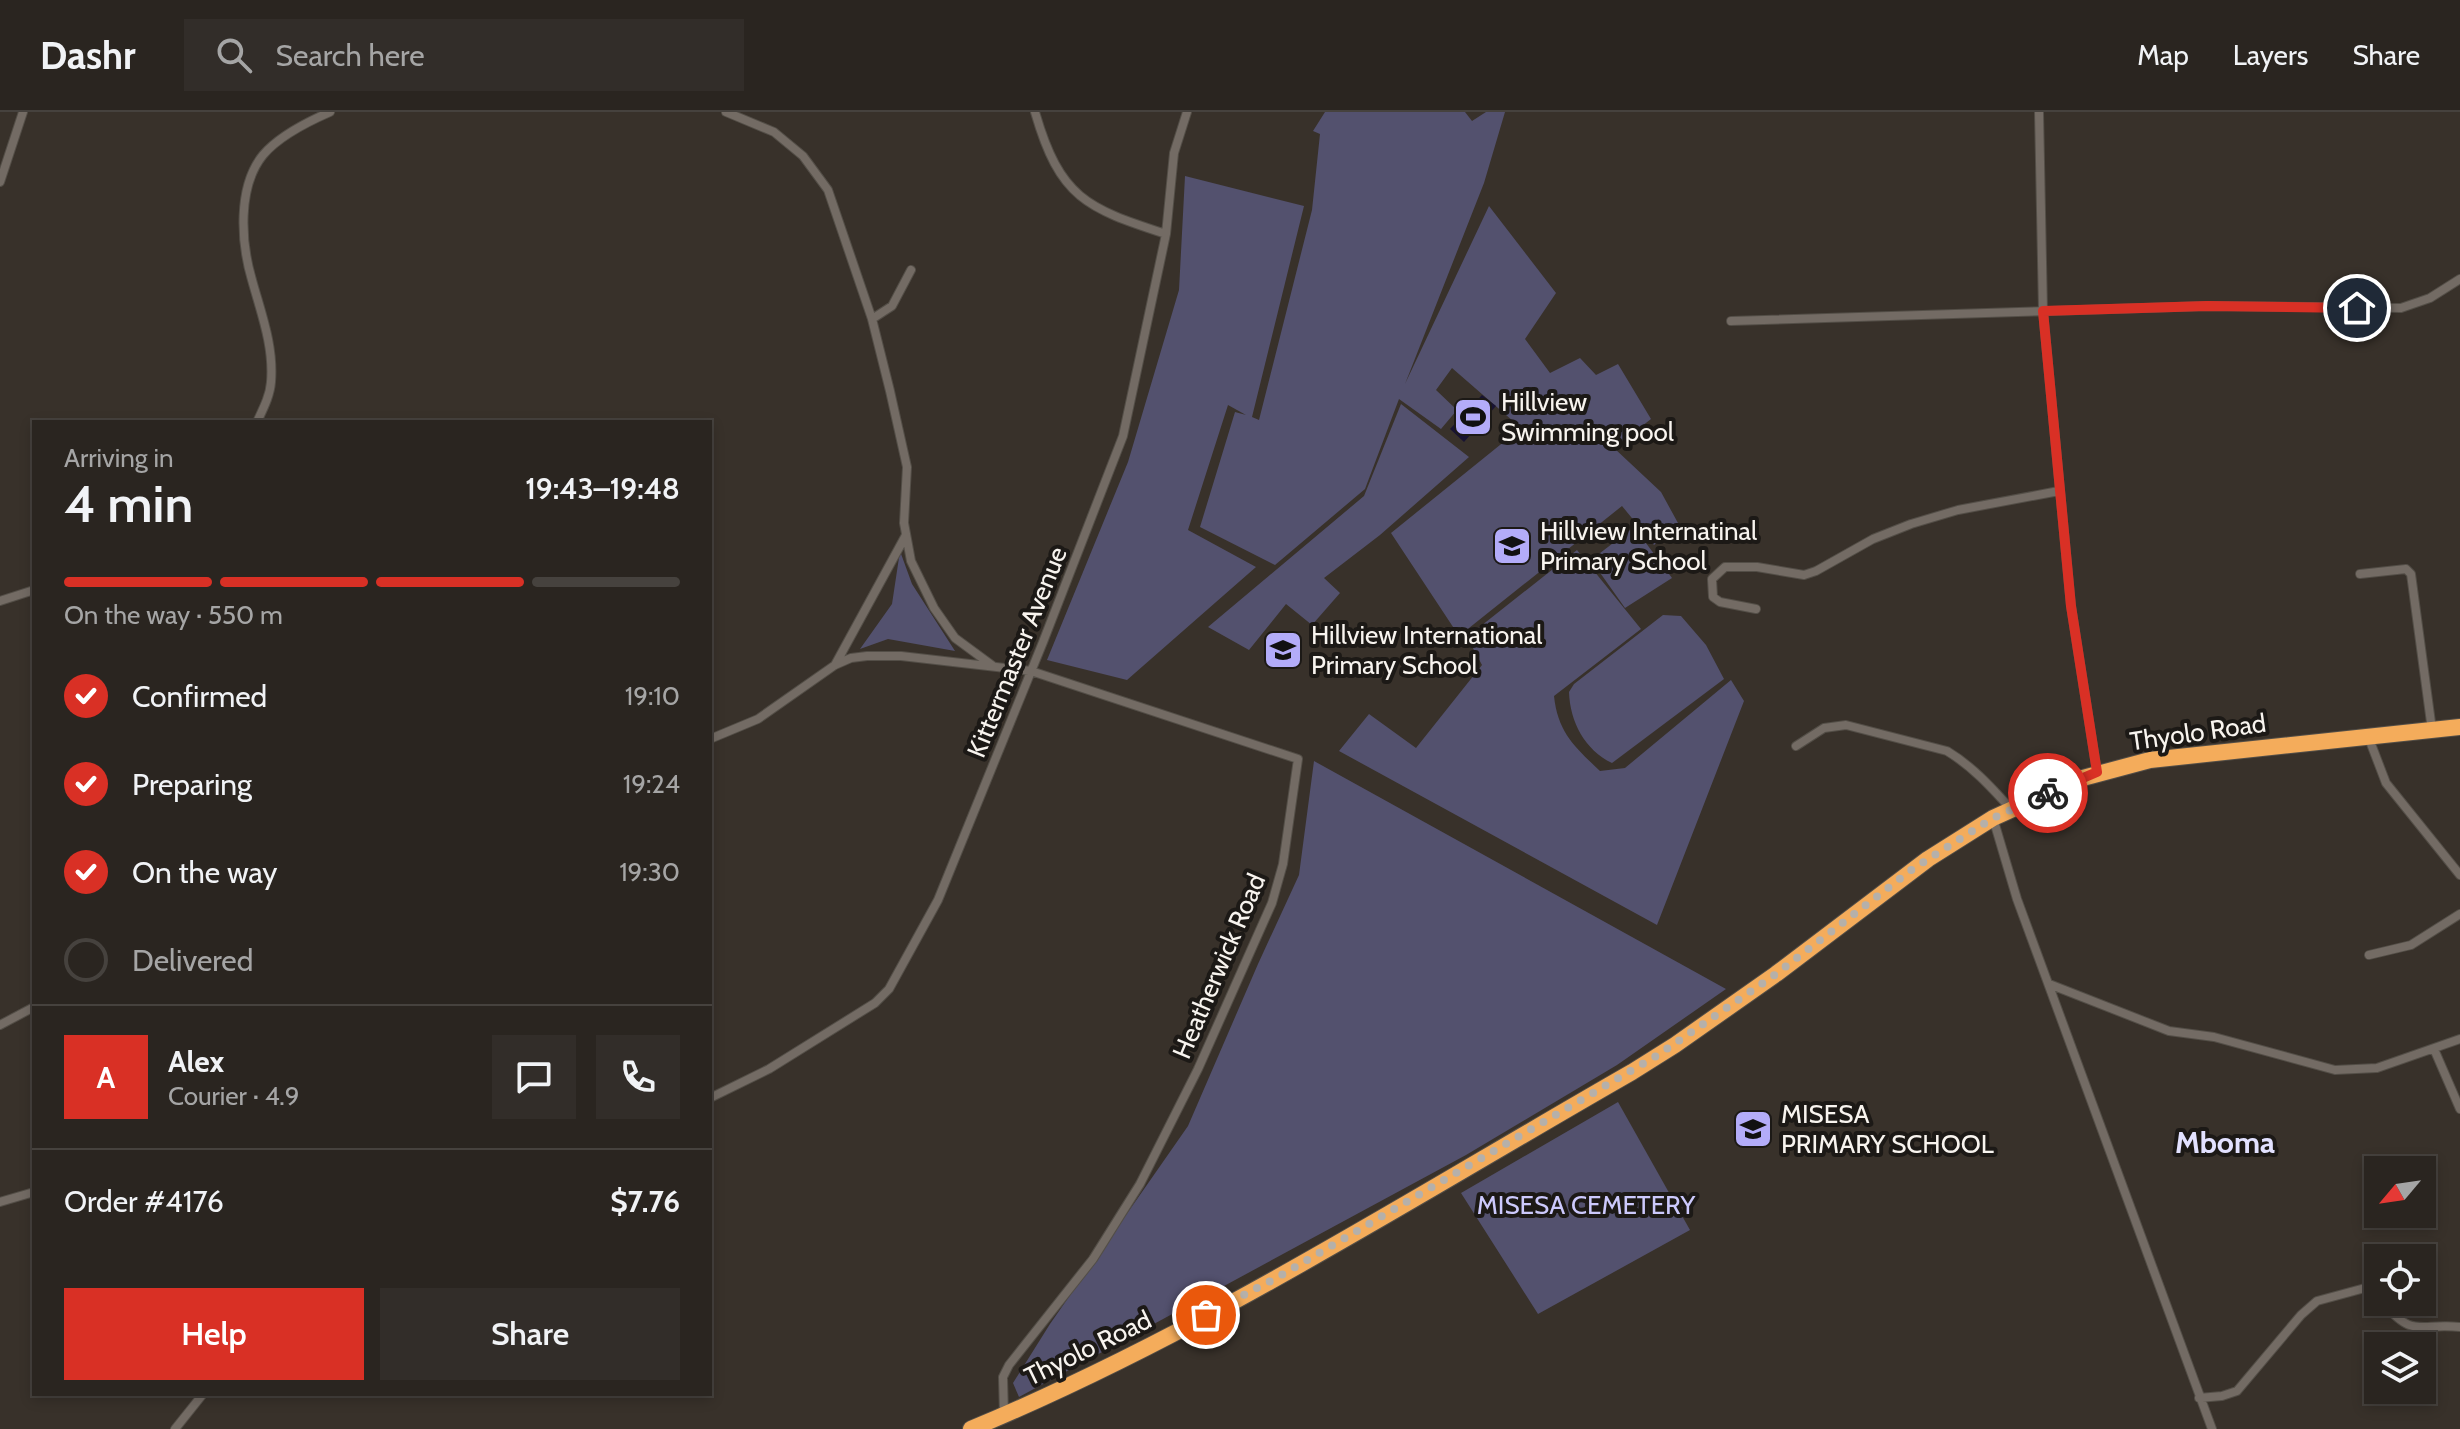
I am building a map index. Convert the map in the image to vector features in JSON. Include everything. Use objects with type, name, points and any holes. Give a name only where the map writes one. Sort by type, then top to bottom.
[{"type":"highway","name":"Thyolo Road","points":[[971,1429],[1153,1343],[1278,1277],[1632,1072],[1776,974],[1914,868],[1993,818],[2097,772],[2150,760],[2460,727]]},
{"type":"street","points":[[0,181],[23,112]]},
{"type":"street","points":[[258,420],[268,398],[270,358],[264,314],[251,278],[244,242],[245,201],[263,155],[282,138],[330,112]]},
{"type":"street","points":[[726,112],[774,132],[803,156],[828,190],[872,319],[907,467],[904,523],[911,561],[934,608],[955,638],[997,669]]},
{"type":"street","points":[[1035,112],[1057,170],[1070,188],[1082,199],[1110,215],[1166,234]]},
{"type":"street","name":"Kittermaster Avenue","points":[[712,1097],[769,1069],[875,1003],[889,989],[938,900],[1123,436],[1156,294],[1174,153],[1187,112]]},
{"type":"street","points":[[2039,112],[2043,311],[2071,606],[2097,772]]},
{"type":"street","points":[[872,319],[892,306],[911,270]]},
{"type":"street","points":[[1731,321],[2207,306],[2401,308],[2430,298],[2460,279]]},
{"type":"street","points":[[1756,609],[1720,602],[1713,597],[1712,579],[1725,567],[1757,567],[1804,575],[1873,539],[1911,524],[1958,510],[2059,491]]},
{"type":"street","points":[[835,665],[906,534]]},
{"type":"street","points":[[2360,574],[2406,569],[2411,574],[2432,730]]},
{"type":"street","points":[[0,601],[32,591]]},
{"type":"street","points":[[712,738],[758,719],[835,665],[867,656],[901,656],[1031,671]]},
{"type":"street","name":"Heatherwick Road","points":[[1004,1415],[1003,1377],[1009,1365],[1101,1246],[1140,1184],[1198,1069],[1272,903],[1283,864],[1298,759],[1031,671]]},
{"type":"street","points":[[1796,746],[1824,728],[1846,725],[1947,751],[1987,782],[2011,810]]},
{"type":"street","points":[[2368,735],[2386,783],[2459,871]]},
{"type":"street","points":[[1993,818],[2017,899],[2212,1429]]},
{"type":"street","points":[[2369,955],[2411,945],[2460,914]]},
{"type":"street","points":[[2049,984],[2169,1031],[2214,1037],[2335,1070],[2377,1068],[2460,1039]]},
{"type":"street","points":[[0,1025],[32,1008]]},
{"type":"street","points":[[2434,1049],[2460,1109]]},
{"type":"street","points":[[0,1202],[32,1193]]},
{"type":"street","points":[[2199,1398],[2237,1391],[2301,1315],[2317,1301],[2364,1288]]},
{"type":"street","points":[[2395,1316],[2410,1327],[2460,1327]]},
{"type":"street","points":[[175,1429],[201,1396]]},
{"type":"green space","points":[[1325,112],[1465,112],[1472,121],[1486,112],[1505,112],[1484,183],[1405,384],[1489,206],[1556,293],[1525,339],[1550,373],[1580,358],[1596,375],[1618,364],[1651,419],[1614,448],[1661,492],[1678,523],[1654,545],[1622,506],[1459,636],[1391,533],[1521,428],[1452,368],[1436,390],[1457,410],[1441,429],[1399,399],[1365,489],[1275,565],[1200,527],[1235,412],[1246,415],[1228,405],[1188,530],[1256,567],[1127,680],[1047,660],[1128,462],[1179,290],[1185,176],[1304,206],[1252,417],[1259,420],[1312,210],[1320,134],[1313,131]]},
{"type":"green space","points":[[1401,404],[1469,457],[1380,535],[1324,578],[1340,593],[1312,625],[1286,604],[1249,650],[1208,627],[1364,496]]},
{"type":"green space","points":[[1634,527],[1672,578],[1625,608],[1591,560]]},
{"type":"green space","points":[[1577,550],[1641,629],[1554,696],[1564,730],[1600,771],[1625,768],[1731,680],[1744,701],[1657,925],[1339,751],[1369,714],[1416,748],[1482,665],[1467,637]]},
{"type":"green space","points":[[900,551],[912,584],[955,651],[888,639],[860,649],[892,604]]},
{"type":"green space","points":[[1663,615],[1681,616],[1706,645],[1724,679],[1612,763],[1594,751],[1581,734],[1572,714],[1569,692],[1574,684]]},
{"type":"green space","points":[[1314,761],[1726,989],[1617,1065],[1466,1155],[1019,1397],[1013,1383],[1050,1324],[1188,1126],[1299,875]]},
{"type":"green space","name":"MISESA CEMETERY","points":[[1618,1102],[1690,1230],[1538,1314],[1461,1193]]},
{"type":"shaded area","name":"Hillview Swimming pool","points":[[1482,395],[1496,406],[1464,442],[1450,429]]},
{"type":"way so far","points":[[1206,1315],[1278,1277],[1632,1072],[1776,974],[1914,868],[1993,818],[2048,793]]},
{"type":"place","name":"Hillview Swimming pool","points":[[1473,417]]},
{"type":"place","name":"Hillview Internatinal Primary School","points":[[1512,546]]},
{"type":"place","name":"Hillview International Primary School","points":[[1283,650]]},
{"type":"place","name":"MISESA PRIMARY SCHOOL","points":[[1753,1129]]},
{"type":"district","name":"Mboma","points":[[2225,1142]]},
{"type":"route","points":[[2048,793],[2097,772],[2071,606],[2043,311],[2207,306],[2357,308]]}]
